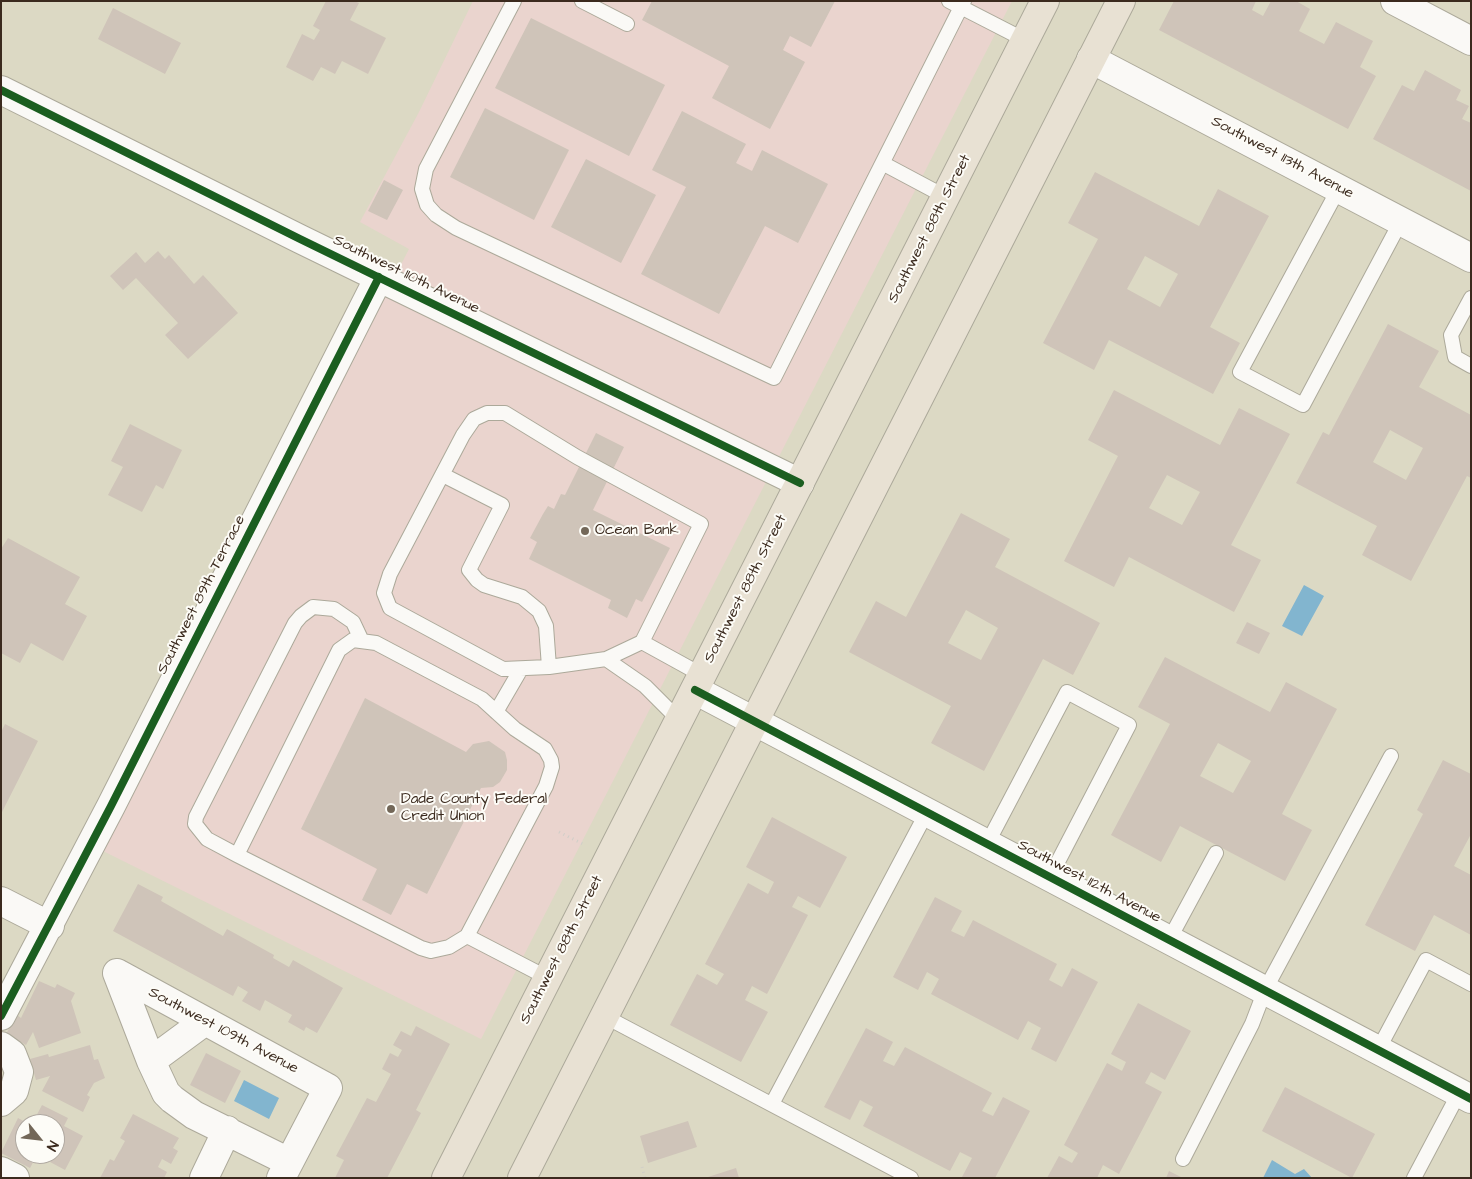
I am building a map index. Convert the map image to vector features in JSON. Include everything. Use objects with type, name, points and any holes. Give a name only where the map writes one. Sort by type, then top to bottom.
[{"type":"main road","name":"Southwest 88th Street","points":[[446,1178],[1045,1]]},
{"type":"main road","points":[[522,1178],[1121,1]]},
{"type":"street","points":[[1395,1],[1471,41]]},
{"type":"street","name":"Southwest 113th Avenue","points":[[1092,58],[1471,258]]},
{"type":"street","name":"Southwest 110th Avenue","points":[[1,90],[800,482]]},
{"type":"street","name":"Southwest 89th Terrace","points":[[1,1016],[50,926],[379,277]]},
{"type":"street","name":"Southwest 112th Avenue","points":[[698,682],[754,721],[1465,1096]]},
{"type":"street","points":[[1,902],[50,926]]},
{"type":"street","name":"Southwest 109th Avenue","points":[[151,1061],[117,974],[328,1088],[285,1170]]},
{"type":"street","points":[[204,1022],[151,1061],[166,1093],[194,1115],[227,1130],[285,1170]]},
{"type":"street","points":[[1,1046],[12,1054],[19,1072],[14,1091],[1,1102]]},
{"type":"street","points":[[204,1178],[227,1130]]},
{"type":"street","points":[[1,1171],[15,1178]]},
{"type":"lane","points":[[514,1],[426,169],[422,189],[424,201],[436,215],[456,228],[774,378],[884,164],[958,3],[1025,40]]},
{"type":"lane","points":[[582,1],[627,24]]},
{"type":"lane","points":[[884,164],[946,197]]},
{"type":"lane","points":[[1339,188],[1240,372],[1303,406],[1401,221]]},
{"type":"lane","points":[[1471,298],[1451,335],[1455,357],[1471,366]]},
{"type":"lane","points":[[496,411],[505,413],[577,457],[701,524],[642,642],[606,659],[550,667],[502,669],[390,608],[387,603],[385,589],[390,574],[444,475],[468,426],[480,415],[496,411]]},
{"type":"lane","points":[[444,475],[502,505],[469,570],[477,580],[522,597],[539,611],[546,626],[550,667]]},
{"type":"lane","points":[[237,855],[339,650],[346,643],[362,640],[384,647],[412,664],[482,699],[515,730],[545,749],[549,755],[552,767],[546,786],[467,936],[449,947],[431,951],[421,948],[237,855],[204,837],[197,830],[195,820],[295,623],[308,609],[313,607],[334,609],[353,622],[362,640]]},
{"type":"lane","points":[[642,642],[698,682]]},
{"type":"lane","points":[[606,659],[645,686],[679,720]]},
{"type":"lane","points":[[496,712],[521,669]]},
{"type":"lane","points":[[987,844],[1067,692],[1129,725],[1050,877]]},
{"type":"lane","points":[[1183,1159],[1252,1024],[1265,990],[1391,756]]},
{"type":"lane","points":[[772,1104],[927,812]]},
{"type":"lane","points":[[1169,940],[1216,853]]},
{"type":"lane","points":[[467,936],[548,978]]},
{"type":"lane","points":[[1378,1050],[1426,960],[1471,984]]},
{"type":"lane","points":[[604,1016],[910,1178]]},
{"type":"lane","points":[[1414,1178],[1465,1096]]},
{"type":"path","points":[[559,832],[585,846]]},
{"type":"path","points":[[642,1167],[645,1178]]},
{"type":"shaded area","points":[[473,1],[1012,1],[481,1039],[101,850],[409,249],[360,222],[419,112]]},
{"type":"water","points":[[1304,585],[1324,596],[1302,636],[1282,626]]},
{"type":"water","points":[[244,1080],[279,1098],[269,1119],[234,1101]]},
{"type":"water","points":[[1272,1160],[1295,1174],[1304,1169],[1312,1178],[1263,1178]]},
{"type":"building","points":[[326,1],[354,1],[359,3],[350,20],[386,38],[368,74],[342,61],[335,74],[321,67],[313,81],[286,67],[302,34],[314,40],[320,30],[313,26]]},
{"type":"building","points":[[652,1],[835,1],[811,47],[790,36],[783,50],[805,62],[770,129],[712,98],[729,66],[642,20]]},
{"type":"building","points":[[1174,1],[1256,1],[1252,10],[1263,16],[1271,1],[1296,1],[1310,9],[1299,31],[1324,44],[1336,22],[1373,41],[1360,67],[1376,76],[1348,129],[1159,30]]},
{"type":"building","points":[[113,8],[181,43],[165,74],[98,39]]},
{"type":"building","points":[[531,18],[665,85],[629,156],[495,88]]},
{"type":"building","points":[[1425,70],[1461,90],[1456,100],[1469,106],[1462,119],[1471,123],[1471,191],[1373,139],[1402,85],[1414,91]]},
{"type":"building","points":[[485,108],[569,150],[534,220],[450,177]]},
{"type":"building","points":[[682,111],[746,144],[736,163],[752,171],[762,150],[828,184],[798,243],[765,226],[719,314],[641,274],[686,187],[652,170]]},
{"type":"building","points":[[586,159],[656,195],[621,263],[551,227]]},
{"type":"building","points":[[1095,172],[1199,226],[1218,189],[1269,216],[1210,327],[1240,343],[1213,394],[1109,340],[1094,370],[1043,343],[1098,239],[1068,223]],"holes":[[[1145,256],[1178,274],[1160,307],[1127,289]]]},
{"type":"building","points":[[384,180],[403,190],[387,220],[368,211]]},
{"type":"building","points":[[158,251],[165,259],[169,255],[194,284],[203,275],[238,313],[188,359],[165,335],[178,323],[136,278],[123,290],[110,276],[136,252],[145,263]]},
{"type":"building","points":[[1388,324],[1439,351],[1419,387],[1471,415],[1471,478],[1467,476],[1411,581],[1362,555],[1377,526],[1296,483],[1323,432],[1329,435]],"holes":[[[1390,430],[1423,448],[1406,480],[1373,462]]]},
{"type":"building","points":[[1114,390],[1220,445],[1239,408],[1290,434],[1231,545],[1261,560],[1234,612],[1129,557],[1114,587],[1064,561],[1118,456],[1088,440]],"holes":[[[1167,475],[1200,492],[1182,525],[1149,508]]]},
{"type":"building","points":[[130,424],[182,450],[163,489],[156,485],[142,512],[108,495],[123,467],[111,461]]},
{"type":"building","name":"Ocean Bank","points":[[596,433],[624,447],[593,510],[670,548],[642,602],[636,599],[627,618],[608,608],[611,600],[529,559],[537,542],[530,538],[548,506],[554,509],[561,494],[565,495]]},
{"type":"building","points":[[961,513],[1010,539],[995,567],[1100,623],[1073,675],[1043,659],[984,771],[931,743],[951,706],[849,652],[876,601],[906,617]],"holes":[[[966,610],[998,628],[981,660],[948,643]]]},
{"type":"building","points":[[8,538],[80,577],[65,604],[87,616],[63,661],[31,643],[20,663],[1,653],[1,549]]},
{"type":"building","points":[[1247,622],[1270,633],[1259,654],[1236,643]]},
{"type":"building","points":[[1165,657],[1270,712],[1286,682],[1337,709],[1282,814],[1312,830],[1285,881],[1180,826],[1161,862],[1111,835],[1170,724],[1138,707]],"holes":[[[1218,743],[1251,761],[1233,793],[1200,776]]]},
{"type":"building","name":"Dade County Federal Credit Union","points":[[365,698],[466,752],[473,744],[489,741],[505,752],[507,760],[507,770],[500,782],[493,787],[481,788],[427,894],[407,884],[391,915],[362,900],[377,869],[301,829]]},
{"type":"building","points":[[5,724],[38,741],[1,814],[1,732]]},
{"type":"building","points":[[1443,760],[1471,774],[1471,834],[1454,866],[1471,875],[1471,935],[1434,915],[1415,951],[1365,925],[1423,814],[1417,810]]},
{"type":"building","points":[[772,817],[847,857],[820,908],[798,896],[792,907],[808,915],[767,994],[752,986],[745,1000],[768,1012],[741,1062],[670,1025],[697,974],[717,985],[724,974],[705,964],[748,883],[768,894],[774,882],[746,867]]},
{"type":"building","points":[[138,884],[163,897],[161,901],[223,936],[227,929],[274,955],[273,958],[289,967],[293,960],[343,988],[317,1033],[306,1027],[304,1031],[288,1022],[292,1015],[265,1000],[260,1011],[242,1001],[248,992],[238,986],[233,996],[113,931]]},
{"type":"building","points":[[935,897],[962,911],[951,931],[964,937],[973,920],[1057,964],[1049,980],[1062,987],[1072,968],[1098,982],[1056,1062],[1031,1049],[1041,1028],[1028,1021],[1018,1040],[931,994],[939,979],[927,972],[918,990],[893,977]]},
{"type":"building","points":[[39,981],[55,988],[57,984],[75,993],[71,1001],[81,1033],[39,1048],[33,1032],[26,1045],[6,1034],[17,1015],[21,1018]]},
{"type":"building","points":[[1138,1003],[1191,1031],[1165,1080],[1151,1072],[1145,1083],[1162,1092],[1119,1174],[1103,1165],[1097,1178],[1047,1178],[1059,1156],[1072,1163],[1078,1153],[1064,1145],[1107,1063],[1122,1071],[1126,1062],[1111,1054]]},
{"type":"building","points":[[416,1026],[450,1044],[416,1110],[421,1113],[387,1178],[335,1178],[344,1160],[336,1156],[367,1098],[376,1102],[391,1074],[382,1069],[390,1053],[398,1057],[402,1050],[393,1045],[401,1031],[411,1036]]},
{"type":"building","points":[[866,1028],[893,1042],[883,1061],[894,1066],[905,1047],[992,1093],[982,1111],[993,1116],[1003,1097],[1030,1111],[995,1178],[962,1177],[972,1158],[960,1152],[950,1171],[863,1126],[873,1107],[860,1100],[850,1120],[824,1107]]},
{"type":"building","points":[[90,1045],[94,1060],[98,1059],[105,1078],[94,1083],[87,1095],[90,1097],[83,1112],[42,1091],[50,1076],[36,1080],[30,1059],[48,1054],[49,1057]]},
{"type":"building","points":[[206,1053],[241,1071],[225,1103],[190,1085]]},
{"type":"building","points":[[1285,1087],[1375,1134],[1352,1178],[1262,1131]]},
{"type":"building","points":[[42,1105],[60,1114],[37,1114]]},
{"type":"building","points":[[133,1114],[179,1138],[173,1148],[178,1151],[171,1164],[162,1159],[158,1167],[167,1172],[164,1178],[100,1178],[110,1159],[114,1161],[125,1141],[120,1138]]},
{"type":"building","points":[[688,1121],[697,1147],[648,1163],[640,1136]]},
{"type":"building","points":[[15,1124],[15,1160],[1,1153]]},
{"type":"building","points":[[65,1127],[83,1136],[65,1170],[54,1164],[65,1164]]},
{"type":"building","points":[[22,1164],[32,1164],[30,1168]]},
{"type":"building","points":[[736,1168],[739,1178],[708,1178],[708,1177]]},
{"type":"building","points":[[1169,1171],[1183,1178],[1166,1178]]},
{"type":"cycle path","points":[[1,90],[300,239],[800,483]]},
{"type":"cycle path","points":[[1,1016],[111,806],[379,277]]},
{"type":"cycle path","points":[[695,690],[1471,1099]]},
{"type":"place","name":"Ocean Bank","points":[[585,531]]},
{"type":"place","name":"Dade County Federal Credit Union","points":[[391,809]]}]
